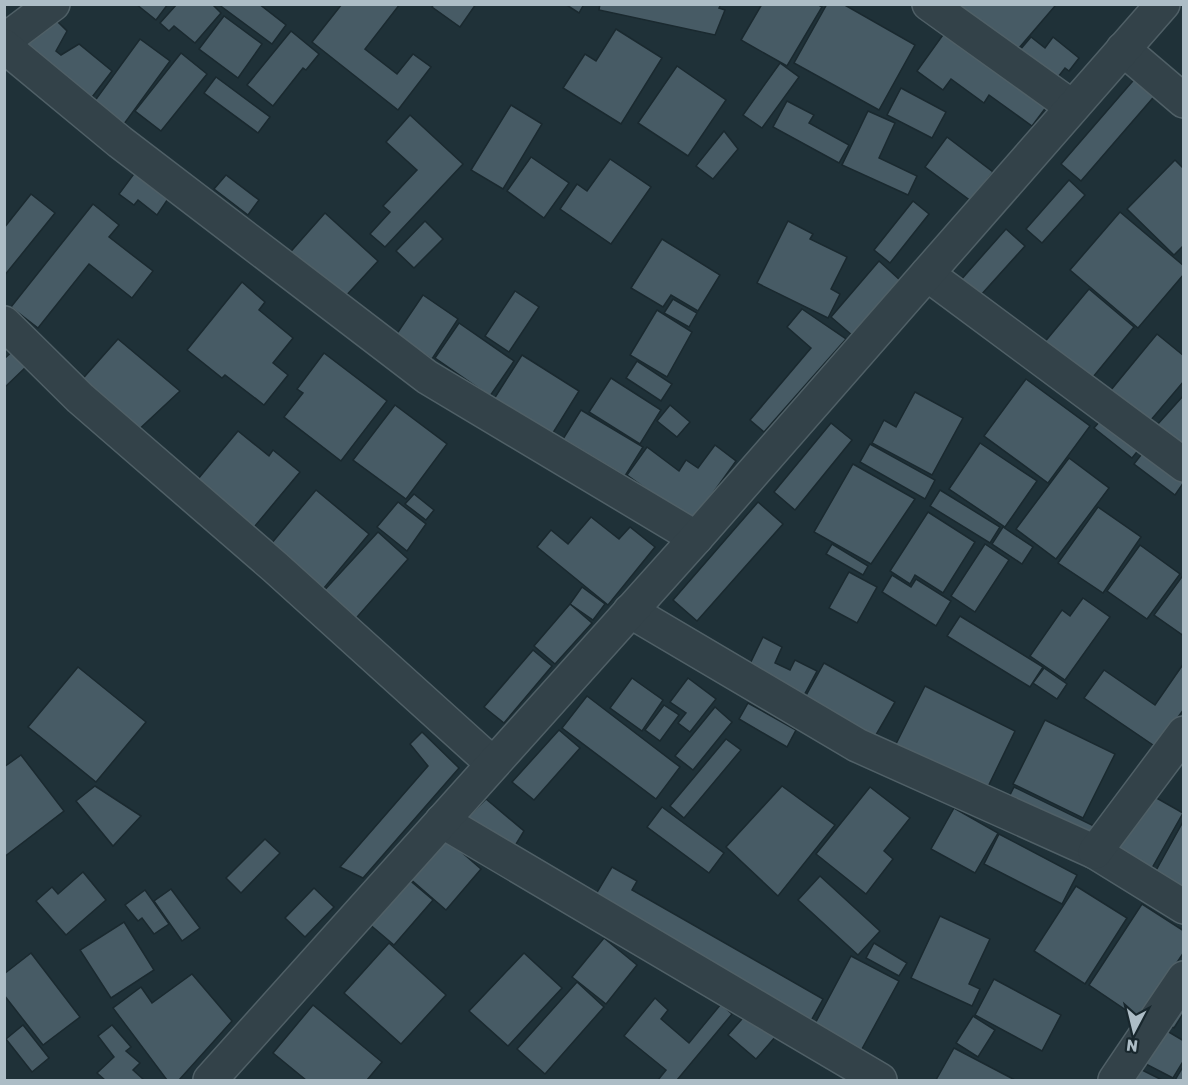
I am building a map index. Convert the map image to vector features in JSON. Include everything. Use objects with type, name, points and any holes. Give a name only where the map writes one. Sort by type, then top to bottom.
[{"type":"street","points":[[52,4],[4,44],[120,142],[427,377],[696,538]]},
{"type":"street","points":[[929,4],[1071,106]]},
{"type":"street","points":[[210,1080],[696,538],[1162,4]]},
{"type":"street","points":[[1123,49],[1184,101]]},
{"type":"street","points":[[927,274],[1184,465]]},
{"type":"street","points":[[4,323],[80,398],[283,574],[493,764]]},
{"type":"street","points":[[630,611],[857,745],[1095,852],[1184,907]]},
{"type":"street","points":[[1095,852],[1184,733]]},
{"type":"street","points":[[442,821],[880,1080]]},
{"type":"street","points":[[1115,1080],[1184,978]]},
{"type":"building","points":[[136,4],[168,4],[156,20]]},
{"type":"building","points":[[177,4],[212,4],[221,13],[195,43],[174,26],[169,31],[160,23]]},
{"type":"building","points":[[218,4],[259,4],[286,25],[272,44]]},
{"type":"building","points":[[342,4],[400,4],[365,49],[397,74],[413,54],[431,67],[398,110],[312,42]]},
{"type":"building","points":[[434,4],[476,4],[460,27],[432,7]]},
{"type":"building","points":[[565,4],[584,4],[579,13]]},
{"type":"building","points":[[600,4],[721,4],[719,8],[725,10],[715,35],[599,10]]},
{"type":"building","points":[[762,4],[817,4],[822,7],[787,66],[741,40]]},
{"type":"building","points":[[827,4],[843,4],[915,45],[879,110],[794,63]]},
{"type":"building","points":[[959,4],[1054,4],[1055,6],[1013,55],[956,8]]},
{"type":"building","points":[[55,7],[64,17],[58,22],[67,31],[56,51],[61,55],[79,44],[112,71],[89,101],[9,46]]},
{"type":"building","points":[[224,16],[262,44],[238,78],[199,49]]},
{"type":"building","points":[[616,29],[662,58],[621,124],[563,88],[585,54],[596,61]]},
{"type":"building","points":[[291,31],[319,54],[306,70],[303,68],[273,106],[247,85]]},
{"type":"building","points":[[945,32],[1047,106],[1032,126],[989,95],[984,103],[951,79],[943,90],[917,71]]},
{"type":"building","points":[[1031,37],[1045,48],[1053,37],[1079,58],[1069,71],[1065,68],[1050,87],[1013,58]]},
{"type":"building","points":[[140,39],[170,61],[124,124],[94,102]]},
{"type":"building","points":[[181,53],[207,74],[161,131],[135,111]]},
{"type":"building","points":[[780,63],[799,77],[762,128],[743,115]]},
{"type":"building","points":[[677,66],[726,100],[688,156],[638,123]]},
{"type":"building","points":[[1138,75],[1158,92],[1081,181],[1061,164]]},
{"type":"building","points":[[216,77],[270,117],[258,133],[204,93]]},
{"type":"building","points":[[901,88],[946,112],[932,138],[887,115]]},
{"type":"building","points":[[787,101],[814,115],[809,123],[849,145],[839,163],[773,127]]},
{"type":"building","points":[[511,105],[542,124],[503,189],[471,170]]},
{"type":"building","points":[[868,111],[895,123],[879,158],[917,176],[908,195],[842,165]]},
{"type":"building","points":[[410,115],[463,164],[385,247],[370,234],[390,212],[383,206],[417,170],[386,142]]},
{"type":"building","points":[[724,131],[738,149],[713,179],[696,166]]},
{"type":"building","points":[[947,137],[993,172],[971,201],[925,167]]},
{"type":"building","points":[[531,157],[569,183],[544,218],[507,191]]},
{"type":"building","points":[[610,159],[651,187],[611,244],[560,209],[577,184],[587,191]]},
{"type":"building","points":[[1175,160],[1184,169],[1184,245],[1174,255],[1127,209]]},
{"type":"building","points":[[136,171],[170,196],[157,215],[138,200],[134,205],[119,194]]},
{"type":"building","points":[[226,175],[259,200],[248,215],[214,189]]},
{"type":"building","points":[[1069,180],[1085,195],[1042,243],[1026,229]]},
{"type":"building","points":[[31,194],[55,213],[4,276],[4,228]]},
{"type":"building","points":[[913,201],[929,214],[890,263],[874,250]]},
{"type":"building","points":[[93,204],[119,225],[109,237],[153,271],[132,298],[89,264],[38,328],[11,307]]},
{"type":"building","points":[[1120,212],[1184,266],[1184,274],[1138,328],[1070,270]]},
{"type":"building","points":[[325,213],[378,261],[343,299],[286,257]]},
{"type":"building","points":[[425,221],[443,239],[414,268],[396,251]]},
{"type":"building","points":[[788,221],[813,234],[810,239],[847,257],[831,289],[840,294],[828,318],[757,283]]},
{"type":"building","points":[[1006,229],[1025,246],[971,306],[952,290]]},
{"type":"building","points":[[662,239],[720,275],[698,311],[671,295],[663,307],[631,288]]},
{"type":"building","points":[[879,261],[901,281],[853,336],[831,317]]},
{"type":"building","points":[[242,282],[265,302],[259,310],[293,338],[273,363],[288,375],[264,405],[225,375],[222,378],[187,350]]},
{"type":"building","points":[[1089,289],[1134,327],[1084,388],[1038,350]]},
{"type":"building","points":[[515,291],[539,307],[509,352],[485,336]]},
{"type":"building","points":[[423,295],[458,319],[432,359],[396,335]]},
{"type":"building","points":[[673,299],[697,313],[689,327],[664,313]]},
{"type":"building","points":[[802,309],[846,339],[764,432],[750,420],[811,348],[787,327]]},
{"type":"building","points":[[657,310],[692,332],[667,377],[630,355]]},
{"type":"building","points":[[459,323],[514,361],[490,396],[435,358]]},
{"type":"building","points":[[1157,334],[1184,356],[1184,381],[1145,427],[1106,396]]},
{"type":"building","points":[[118,339],[180,391],[134,434],[78,384]]},
{"type":"building","points":[[15,349],[29,364],[4,388],[4,359]]},
{"type":"building","points":[[324,353],[387,401],[341,461],[284,417],[303,393],[297,389]]},
{"type":"building","points":[[522,355],[579,391],[551,436],[494,399]]},
{"type":"building","points":[[637,361],[672,384],[661,401],[626,378]]},
{"type":"building","points":[[611,378],[661,410],[640,444],[589,412]]},
{"type":"building","points":[[1026,379],[1090,426],[1048,483],[984,436]]},
{"type":"building","points":[[915,392],[963,418],[932,475],[872,443],[884,420],[896,427]]},
{"type":"building","points":[[1184,395],[1184,448],[1157,425]]},
{"type":"building","points":[[395,405],[447,444],[406,499],[353,460]]},
{"type":"building","points":[[670,405],[690,422],[677,437],[657,421]]},
{"type":"building","points":[[581,410],[643,447],[625,476],[563,439]]},
{"type":"building","points":[[1107,413],[1144,443],[1132,458],[1094,428]]},
{"type":"building","points":[[831,423],[852,440],[795,510],[774,492]]},
{"type":"building","points":[[238,431],[269,456],[273,450],[300,472],[250,532],[193,485]]},
{"type":"building","points":[[980,443],[1037,481],[1005,527],[949,489]]},
{"type":"building","points":[[870,444],[935,480],[925,499],[860,462]]},
{"type":"building","points":[[715,445],[736,461],[692,522],[627,475],[647,447],[679,471],[686,460],[698,468]]},
{"type":"building","points":[[1144,451],[1184,482],[1175,495],[1134,464]]},
{"type":"building","points":[[1069,458],[1109,488],[1056,559],[1016,529]]},
{"type":"building","points":[[853,464],[915,499],[871,564],[814,532]]},
{"type":"building","points":[[316,490],[369,534],[319,594],[266,550]]},
{"type":"building","points":[[940,490],[1000,527],[990,543],[930,506]]},
{"type":"building","points":[[414,494],[434,510],[426,520],[405,504]]},
{"type":"building","points":[[398,502],[426,524],[407,551],[377,527]]},
{"type":"building","points":[[758,502],[783,524],[697,621],[673,600]]},
{"type":"building","points":[[1098,507],[1141,537],[1103,593],[1058,563]]},
{"type":"building","points":[[928,512],[975,542],[943,593],[915,575],[910,584],[890,571]]},
{"type":"building","points":[[591,517],[619,539],[630,527],[655,547],[608,605],[537,547],[551,530],[568,544]]},
{"type":"building","points":[[1003,527],[1033,547],[1022,564],[992,544]]},
{"type":"building","points":[[378,532],[408,559],[351,624],[320,595]]},
{"type":"building","points":[[832,544],[868,566],[863,575],[826,554]]},
{"type":"building","points":[[985,544],[1009,560],[975,612],[951,596]]},
{"type":"building","points":[[1140,545],[1180,574],[1147,619],[1107,591]]},
{"type":"building","points":[[849,572],[877,587],[857,623],[829,608]]},
{"type":"building","points":[[1184,574],[1184,636],[1154,615]]},
{"type":"building","points":[[892,575],[911,587],[916,579],[951,601],[936,626],[882,592]]},
{"type":"building","points":[[582,587],[605,604],[593,620],[570,604]]},
{"type":"building","points":[[1083,598],[1110,617],[1065,680],[1030,656],[1062,610],[1070,616]]},
{"type":"building","points":[[570,604],[592,623],[555,664],[534,646]]},
{"type":"building","points":[[960,616],[1043,667],[1030,687],[947,636]]},
{"type":"building","points":[[763,637],[782,647],[775,663],[790,670],[795,660],[817,671],[802,699],[747,670]]},
{"type":"building","points":[[533,650],[552,666],[504,723],[484,707]]},
{"type":"building","points":[[824,663],[895,702],[873,740],[803,701]]},
{"type":"building","points":[[1184,663],[1184,709],[1156,747],[1084,698],[1104,670],[1155,705]]},
{"type":"building","points":[[78,667],[146,722],[96,782],[28,727]]},
{"type":"building","points":[[1044,668],[1067,684],[1057,699],[1033,683]]},
{"type":"building","points":[[632,678],[663,700],[642,731],[610,708]]},
{"type":"building","points":[[688,678],[716,699],[690,732],[678,723],[686,713],[670,702]]},
{"type":"building","points":[[925,686],[1015,731],[983,797],[892,752]]},
{"type":"building","points":[[587,696],[680,767],[656,799],[562,728]]},
{"type":"building","points":[[748,703],[796,730],[787,747],[739,719]]},
{"type":"building","points":[[664,705],[679,715],[660,741],[645,730]]},
{"type":"building","points":[[715,707],[732,722],[693,770],[675,756]]},
{"type":"building","points":[[1045,720],[1115,754],[1083,818],[1013,784]]},
{"type":"building","points":[[559,730],[580,748],[534,800],[512,782]]},
{"type":"building","points":[[422,732],[459,768],[363,878],[340,867],[428,766],[410,744]]},
{"type":"building","points":[[726,739],[741,750],[684,818],[670,806]]},
{"type":"building","points":[[21,755],[64,811],[4,857],[4,767]]},
{"type":"building","points":[[95,786],[141,816],[113,846],[76,801]]},
{"type":"building","points":[[782,786],[835,825],[778,896],[726,847]]},
{"type":"building","points":[[870,787],[910,818],[884,851],[893,859],[866,894],[816,854]]},
{"type":"building","points":[[1014,787],[1096,827],[1084,842],[1005,805]]},
{"type":"building","points":[[1146,792],[1183,813],[1148,875],[1111,854]]},
{"type":"building","points":[[486,799],[524,831],[510,854],[461,824]]},
{"type":"building","points":[[662,807],[724,853],[709,873],[647,827]]},
{"type":"building","points":[[954,808],[998,833],[975,873],[931,849]]},
{"type":"building","points":[[1184,820],[1184,893],[1153,876]]},
{"type":"building","points":[[999,834],[1077,875],[1062,904],[984,864]]},
{"type":"building","points":[[444,837],[481,869],[446,910],[408,877]]},
{"type":"building","points":[[265,839],[280,853],[241,893],[226,878]]},
{"type":"building","points":[[612,867],[637,881],[632,890],[823,999],[807,1028],[590,904]]},
{"type":"building","points":[[83,872],[106,900],[66,935],[36,901],[52,887],[58,894]]},
{"type":"building","points":[[820,876],[880,931],[858,955],[798,900]]},
{"type":"building","points":[[407,878],[433,900],[394,945],[368,923]]},
{"type":"building","points":[[1076,886],[1127,918],[1085,984],[1034,951]]},
{"type":"building","points":[[314,888],[334,907],[305,937],[285,918]]},
{"type":"building","points":[[171,889],[200,928],[182,941],[154,901]]},
{"type":"building","points":[[145,890],[169,924],[154,934],[142,918],[138,921],[125,905]]},
{"type":"building","points":[[1142,904],[1184,931],[1184,952],[1139,1019],[1089,985]]},
{"type":"building","points":[[940,916],[990,939],[969,984],[980,989],[972,1006],[911,978]]},
{"type":"building","points":[[124,922],[154,970],[111,998],[80,950]]},
{"type":"building","points":[[604,938],[637,965],[606,1004],[572,977]]},
{"type":"building","points":[[389,943],[446,995],[401,1044],[344,993]]},
{"type":"building","points":[[874,943],[907,963],[899,976],[866,958]]},
{"type":"building","points":[[31,953],[80,1017],[43,1045],[4,995],[4,974]]},
{"type":"building","points":[[524,953],[562,988],[508,1046],[469,1011]]},
{"type":"building","points":[[851,956],[899,981],[857,1058],[810,1033]]},
{"type":"building","points":[[192,974],[232,1021],[179,1080],[167,1080],[113,1008],[141,987],[152,1003]]},
{"type":"building","points":[[994,979],[1061,1015],[1042,1051],[975,1015]]},
{"type":"building","points":[[577,982],[604,1007],[545,1074],[517,1049]]},
{"type":"building","points":[[655,998],[668,1010],[661,1019],[689,1043],[721,1004],[732,1014],[677,1080],[658,1080],[666,1070],[624,1036]]},
{"type":"building","points":[[1184,1001],[1184,1012],[1174,1028],[1162,1021]]},
{"type":"building","points":[[313,1005],[382,1062],[367,1080],[306,1080],[273,1053]]},
{"type":"building","points":[[748,1012],[776,1036],[756,1059],[728,1035]]},
{"type":"building","points":[[973,1016],[995,1030],[978,1057],[956,1043]]},
{"type":"building","points":[[23,1025],[49,1058],[32,1072],[6,1039]]},
{"type":"building","points":[[112,1025],[131,1047],[126,1051],[140,1063],[133,1070],[144,1080],[105,1080],[97,1073],[114,1057],[98,1036]]},
{"type":"building","points":[[1162,1028],[1184,1041],[1184,1060],[1173,1078],[1142,1062]]},
{"type":"building","points":[[954,1048],[1015,1080],[936,1080]]},
{"type":"building","points":[[1130,1064],[1162,1080],[1121,1080]]},
{"type":"building","points":[[1184,1065],[1184,1080],[1175,1080]]}]
